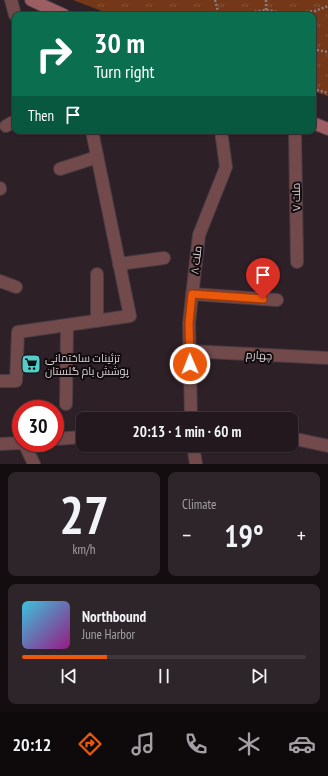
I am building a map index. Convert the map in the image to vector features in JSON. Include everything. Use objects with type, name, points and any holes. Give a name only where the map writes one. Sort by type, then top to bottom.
[{"type":"main road","points":[[31,0],[57,12]]},
{"type":"main road","points":[[316,124],[328,129]]},
{"type":"street","points":[[10,0],[14,12]]},
{"type":"street","points":[[0,381],[16,380],[18,332],[130,316],[93,134]]},
{"type":"street","name":"۸ ملت","points":[[192,412],[189,323],[192,294],[199,235],[226,167],[221,134]]},
{"type":"street","name":"۷ ملت","points":[[295,134],[296,262]]},
{"type":"street","points":[[60,169],[97,157]]},
{"type":"street","points":[[119,264],[164,258]]},
{"type":"street","points":[[97,274],[97,321]]},
{"type":"street","points":[[0,281],[16,287]]},
{"type":"street","points":[[192,294],[277,300]]},
{"type":"street","points":[[66,404],[67,325]]},
{"type":"street","name":"چهارم","points":[[189,351],[328,358]]},
{"type":"street","points":[[64,439],[76,438]]},
{"type":"street","points":[[298,440],[328,446]]},
{"type":"street","points":[[0,444],[12,443]]},
{"type":"street","points":[[28,452],[34,464]]},
{"type":"street","points":[[194,452],[196,464]]},
{"type":"path","points":[[215,0],[218,12]]},
{"type":"path","points":[[266,0],[266,10]]},
{"type":"path","points":[[307,12],[315,11],[328,6]]},
{"type":"path","points":[[254,12],[266,10],[278,12]]},
{"type":"path","points":[[318,50],[328,52]]},
{"type":"path","points":[[316,90],[328,93]]},
{"type":"green space","points":[[73,0],[328,0],[328,96],[316,92],[316,12],[104,12]]},
{"type":"place","name":"تزئینات ساختمانی پوشش بام گلستان","points":[[31,364]]},
{"type":"route","points":[[190,364],[189,323],[192,294],[263,299]]}]
